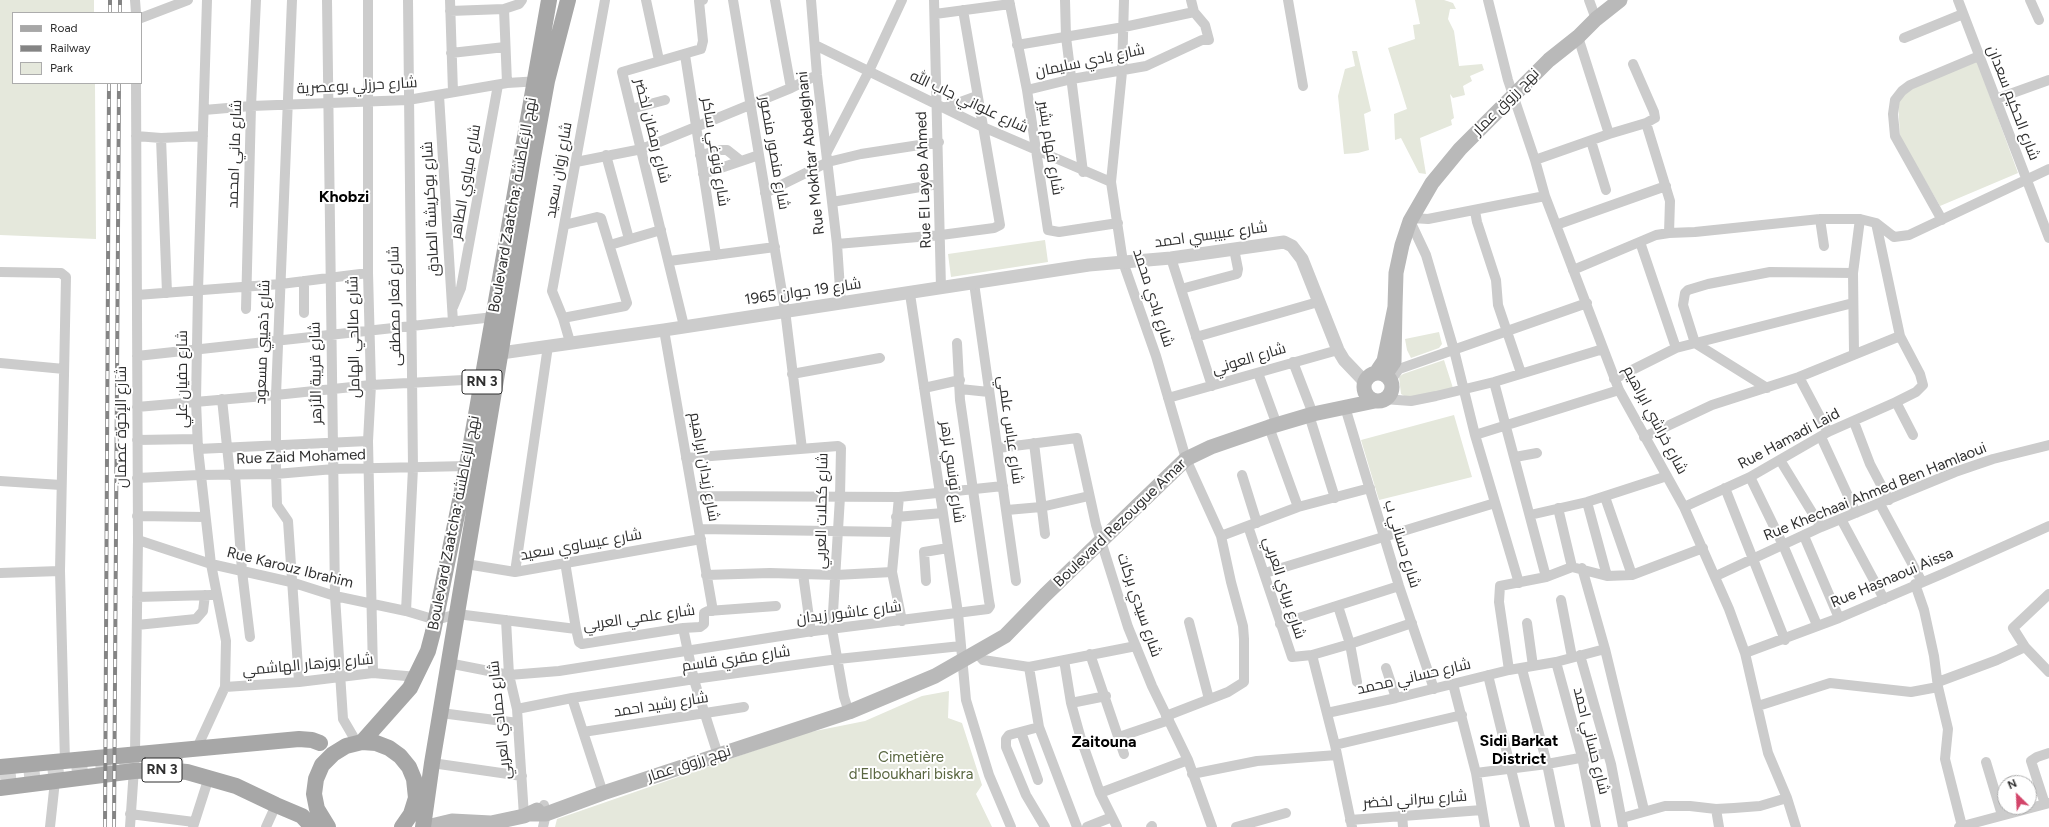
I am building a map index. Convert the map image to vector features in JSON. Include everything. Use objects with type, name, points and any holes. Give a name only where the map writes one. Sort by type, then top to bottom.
[{"type":"main road","name":"Boulevard Zaatcha; نهج الزعاطشة","points":[[402,827],[418,800],[432,763],[466,564],[494,352],[541,81],[549,0]]},
{"type":"main road","name":"Boulevard Zaatcha; نهج الزعاطشة","points":[[317,823],[317,810],[314,794],[316,779],[322,765],[332,754],[355,743],[396,705],[417,677],[428,651],[436,620],[467,466],[482,379],[494,352],[494,317],[541,81],[568,0]]},
{"type":"main road","name":"نهج رزوق عمار","points":[[1411,220],[1432,183],[1460,149],[1548,60],[1578,37],[1596,19],[1620,0]]},
{"type":"main road","points":[[1345,407],[1356,400],[1394,362],[1396,273],[1402,245],[1411,220]]},
{"type":"main road","points":[[1376,379],[1390,393],[1380,400],[1367,396],[1376,379]]},
{"type":"main road","name":"Boulevard Rezougue Amar","points":[[847,708],[933,665],[961,654],[977,654],[1005,636],[1045,595],[1186,459],[1212,447],[1273,426],[1311,415],[1380,400]]},
{"type":"main road","name":"Boulevard Rezougue Amar","points":[[847,708],[935,676],[961,654]]},
{"type":"main road","name":"نهج رزوق عمار","points":[[452,821],[490,825],[527,815],[544,815],[602,789],[847,708]]},
{"type":"main road","name":"RN 3","points":[[0,767],[65,762],[135,754],[196,757],[300,739],[312,740],[320,743],[355,743]]},
{"type":"main road","points":[[355,743],[376,743],[389,748],[400,756],[412,773],[422,827]]},
{"type":"main road","name":"RN 3","points":[[196,757],[242,776],[281,798],[317,823]]},
{"type":"main road","name":"RN 3","points":[[0,788],[134,771],[171,770],[209,777],[236,786],[317,823]]},
{"type":"main road","points":[[418,800],[434,813],[452,821]]},
{"type":"main road","points":[[427,827],[452,821]]},
{"type":"street","points":[[135,0],[136,12]]},
{"type":"street","points":[[142,18],[188,0]]},
{"type":"street","name":"شارع حفيان علي","points":[[196,757],[225,687],[226,641],[211,564],[199,475],[197,439],[196,401],[198,291],[207,0]]},
{"type":"street","name":"شارع ماني امحمد","points":[[246,309],[251,106],[256,0]]},
{"type":"street","name":"شارع ذهيبي مسعود","points":[[292,0],[275,445],[277,505],[288,521],[298,682]]},
{"type":"street","name":"شارع قريبة الأزهر","points":[[327,0],[330,334],[334,469],[335,596],[343,719],[355,743]]},
{"type":"street","name":"شارع صالحي الهامل","points":[[368,0],[368,273],[371,385],[368,441],[373,603],[373,673]]},
{"type":"street","name":"شارع قعار مصطفى","points":[[406,611],[413,468],[408,0]]},
{"type":"street","points":[[450,0],[453,92]]},
{"type":"street","points":[[450,12],[504,9],[519,4],[522,0]]},
{"type":"street","name":"شارع زوان سعيد","points":[[570,342],[563,318],[552,291],[605,0]]},
{"type":"street","points":[[646,0],[659,60]]},
{"type":"street","name":"شارع رمضان لخضر","points":[[684,326],[623,71],[659,60],[698,51],[703,45],[702,0]]},
{"type":"street","name":"شارع منصور منصور","points":[[733,0],[758,155],[786,310]]},
{"type":"street","points":[[775,0],[791,88]]},
{"type":"street","name":"Rue Mokhtar Abdelghani","points":[[811,0],[817,75],[828,157],[837,244],[841,304]]},
{"type":"street","points":[[828,157],[902,0]]},
{"type":"street","name":"Rue El Layeb Ahmed","points":[[934,0],[940,106],[938,184],[942,288]]},
{"type":"street","points":[[1064,0],[1066,37],[1083,172]]},
{"type":"street","name":"شارع بادي محمد","points":[[1119,737],[1236,689],[1244,682],[1245,673],[1243,626],[1231,582],[1221,536],[1186,459],[1156,356],[1123,262],[1111,182],[1122,72],[1124,0]]},
{"type":"street","points":[[1017,45],[1124,27],[1194,12],[1191,0]]},
{"type":"street","points":[[1288,0],[1303,86]]},
{"type":"street","name":"شارع خراشي ابراهيم","points":[[1488,0],[1513,97],[1535,160],[1545,196],[1587,303],[1614,379],[1684,507],[1716,576],[1745,654],[1768,753],[1787,798],[1796,827]]},
{"type":"street","points":[[1589,0],[1596,19]]},
{"type":"street","name":"شارع الحكيم سعدان","points":[[1958,0],[2025,179],[2049,238]]},
{"type":"street","points":[[2030,0],[2039,20]]},
{"type":"street","points":[[935,14],[1009,2]]},
{"type":"street","name":"شارع فهام بشير","points":[[1009,2],[1026,90],[1048,230],[1059,232],[1118,223]]},
{"type":"street","name":"شارع مياوي الطاهر","points":[[452,307],[461,288],[503,84],[505,47],[504,9]]},
{"type":"street","points":[[837,244],[941,235],[994,228],[1000,225],[963,10]]},
{"type":"street","name":"شارع بادي سليمان","points":[[1026,90],[1072,79],[1122,72],[1158,62],[1202,40],[1209,40],[1208,31],[1194,12]]},
{"type":"street","points":[[1904,38],[1963,14]]},
{"type":"street","points":[[1578,37],[1609,134]]},
{"type":"street","name":"شارع علواني جاب الله","points":[[815,45],[983,128],[1083,172],[1111,182]]},
{"type":"street","points":[[451,53],[505,47]]},
{"type":"street","name":"شارع ونوغي ساكر","points":[[685,55],[716,255]]},
{"type":"street","points":[[1942,220],[1895,136],[1892,114],[1895,100],[1902,91],[1910,85],[1979,56]]},
{"type":"street","points":[[1535,160],[1653,120],[1655,116],[1633,64]]},
{"type":"street","points":[[576,162],[642,149],[791,88],[817,75]]},
{"type":"street","points":[[1996,99],[2049,80]]},
{"type":"street","name":"شارع حرزلي بوعصرية","points":[[204,110],[329,102],[408,100],[503,84],[541,81]]},
{"type":"street","name":"شارع الإخوة عصمان","points":[[130,827],[135,754],[138,540],[136,478],[136,84]]},
{"type":"street","name":"شارع بوكريشة الصادق","points":[[439,95],[447,247],[453,322]]},
{"type":"street","points":[[940,106],[977,96]]},
{"type":"street","points":[[631,109],[666,100]]},
{"type":"street","points":[[1646,123],[1666,186],[1671,209],[1669,233]]},
{"type":"street","points":[[136,136],[161,138],[203,136]]},
{"type":"street","points":[[161,138],[167,293]]},
{"type":"street","points":[[1591,141],[1606,190]]},
{"type":"street","points":[[765,193],[828,157],[860,154],[939,142]]},
{"type":"street","points":[[700,155],[727,150],[741,161]]},
{"type":"street","points":[[606,155],[629,239]]},
{"type":"street","points":[[703,174],[758,155]]},
{"type":"street","points":[[1573,270],[1656,235],[1669,233],[1695,232],[1820,219],[1860,219],[1876,223],[1894,237],[1910,235],[2025,179],[2049,169]]},
{"type":"street","points":[[832,202],[938,184]]},
{"type":"street","points":[[1556,224],[1666,186]]},
{"type":"street","points":[[1519,584],[1475,435],[1454,350],[1426,255],[1411,220],[1428,219],[1475,211],[1545,196]]},
{"type":"street","points":[[1475,211],[1478,228],[1496,280],[1498,305],[1521,373]]},
{"type":"street","points":[[563,318],[627,305],[610,245],[599,217],[564,225]]},
{"type":"street","points":[[1820,219],[1824,246]]},
{"type":"street","points":[[1854,353],[1853,273],[1860,219]]},
{"type":"street","points":[[1644,436],[1712,405],[1767,388],[1900,336],[1876,223]]},
{"type":"street","points":[[610,245],[660,230]]},
{"type":"street","name":"شارع عبيبسي احمد","points":[[1123,262],[1171,258],[1276,242],[1284,242],[1291,245],[1302,259],[1318,302],[1338,350],[1344,360],[1376,379]]},
{"type":"street","points":[[1640,242],[1676,348]]},
{"type":"street","points":[[669,261],[775,246]]},
{"type":"street","points":[[1181,289],[1237,274],[1238,269],[1234,249]]},
{"type":"street","points":[[1171,258],[1212,386]]},
{"type":"street","name":"شارع 19 جوان 1965","points":[[494,352],[664,330],[786,310],[841,304],[1090,265],[1123,262]]},
{"type":"street","points":[[0,272],[61,273],[66,277],[60,571],[65,762]]},
{"type":"street","points":[[1767,388],[1695,342],[1683,305],[1685,293],[1688,290],[1770,272],[1853,273]]},
{"type":"street","points":[[137,295],[281,284],[368,273]]},
{"type":"street","points":[[304,281],[304,313]]},
{"type":"street","name":"شارع عباس علمي","points":[[974,283],[1016,581]]},
{"type":"street","name":"شارع تونسي لزهر","points":[[910,294],[958,613],[966,700],[972,725],[989,775],[1011,827]]},
{"type":"street","points":[[1196,337],[1318,302]]},
{"type":"street","points":[[1376,379],[1399,369],[1587,303]]},
{"type":"street","points":[[1614,379],[1676,348],[1853,303]]},
{"type":"street","points":[[786,310],[792,374],[802,449]]},
{"type":"street","points":[[137,356],[494,317]]},
{"type":"street","name":"شارع زيدان ابراهيم","points":[[664,330],[713,611]]},
{"type":"street","name":"Rue Hamadi Laid","points":[[1684,507],[1750,478],[1825,435],[1916,392],[1923,385],[1920,374],[1900,336]]},
{"type":"street","name":"شارع عاشور زيدان","points":[[448,663],[509,675],[559,671],[811,632],[988,609],[990,606],[963,423],[957,343]]},
{"type":"street","points":[[515,572],[548,346]]},
{"type":"street","points":[[1380,400],[1411,402],[1494,382],[1603,349]]},
{"type":"street","name":"شارع العوني","points":[[1168,398],[1338,350]]},
{"type":"street","points":[[792,374],[880,358]]},
{"type":"street","points":[[1293,362],[1311,415],[1335,498]]},
{"type":"street","points":[[0,363],[64,369]]},
{"type":"street","points":[[1258,373],[1298,507]]},
{"type":"street","points":[[1799,376],[1825,435],[1856,513]]},
{"type":"street","points":[[137,406],[276,395],[371,385],[482,379]]},
{"type":"street","points":[[1494,382],[1504,425],[1515,457],[1546,577]]},
{"type":"street","points":[[924,388],[960,384],[990,392]]},
{"type":"street","points":[[1475,435],[1619,390]]},
{"type":"street","points":[[222,399],[226,448],[233,475],[250,637]]},
{"type":"street","points":[[1896,402],[1913,435]]},
{"type":"street","name":"شارع حساني ب","points":[[1345,407],[1399,586],[1434,689]]},
{"type":"street","points":[[1854,422],[1884,502],[1918,583],[1948,730],[1945,759],[1960,827],[2002,815]]},
{"type":"street","name":"شارع سيدي بركات","points":[[998,448],[1077,438],[1089,496],[1101,542],[1136,646],[1188,760],[1212,827]]},
{"type":"street","points":[[137,440],[197,439]]},
{"type":"street","points":[[198,449],[332,441],[368,441]]},
{"type":"street","points":[[1034,443],[1045,534]]},
{"type":"street","name":"Rue Khechaai Ahmed Ben Hamlaoui","points":[[1716,576],[1752,558],[1841,519],[1955,472],[1993,459],[2049,444]]},
{"type":"street","name":"شارع كحلات العربي","points":[[686,458],[838,446],[841,448],[840,497],[832,629],[847,708]]},
{"type":"street","points":[[1515,457],[1537,453]]},
{"type":"street","points":[[1780,460],[1822,528]]},
{"type":"street","name":"Rue Zaid Mohamed","points":[[136,478],[276,474],[334,469],[369,470],[467,466]]},
{"type":"street","name":"شارع برباي العربي","points":[[1242,474],[1252,524],[1265,573],[1280,624],[1292,657],[1312,654]]},
{"type":"street","points":[[1530,516],[1605,497],[1667,476]]},
{"type":"street","points":[[1750,478],[1783,545],[1817,625]]},
{"type":"street","points":[[0,481],[61,485]]},
{"type":"street","points":[[693,496],[899,497],[1003,486]]},
{"type":"street","points":[[1221,536],[1298,507],[1370,488]]},
{"type":"street","points":[[1725,488],[1785,640]]},
{"type":"street","points":[[1007,510],[1041,507],[1089,496]]},
{"type":"street","points":[[899,497],[894,532],[892,572],[902,621]]},
{"type":"street","points":[[1605,497],[1632,575]]},
{"type":"street","points":[[1587,502],[1607,576]]},
{"type":"street","points":[[1265,573],[1495,503]]},
{"type":"street","points":[[1558,508],[1605,648],[1644,810]]},
{"type":"street","points":[[896,517],[943,513]]},
{"type":"street","points":[[137,516],[205,517]]},
{"type":"street","points":[[1841,519],[1884,599]]},
{"type":"street","name":"Rue Hasnaoui Aissa","points":[[1745,654],[1785,640],[1817,625],[1884,599],[2049,526]]},
{"type":"street","points":[[699,529],[894,532]]},
{"type":"street","points":[[1804,536],[1838,618]]},
{"type":"street","name":"Rue Karouz Ibrahim","points":[[138,540],[211,564],[291,582],[335,596],[373,603],[436,620]]},
{"type":"street","name":"شارع عيساوي سعيد","points":[[466,564],[515,572],[565,562],[701,540]]},
{"type":"street","points":[[926,581],[924,552],[948,548]]},
{"type":"street","points":[[1509,670],[1498,593],[1500,586],[1519,584],[1546,577],[1558,571],[1577,568],[1607,576],[1632,575],[1703,548]]},
{"type":"street","points":[[565,562],[576,630]]},
{"type":"street","points":[[0,573],[60,571]]},
{"type":"street","points":[[706,575],[836,575],[892,572]]},
{"type":"street","points":[[803,574],[811,632]]},
{"type":"street","points":[[1280,624],[1399,586]]},
{"type":"street","points":[[137,597],[217,594]]},
{"type":"street","points":[[2049,594],[2014,625],[2013,630],[2025,647],[2049,672]]},
{"type":"street","points":[[137,625],[196,619],[203,611],[204,595]]},
{"type":"street","points":[[1560,600],[1607,753],[1622,822],[1644,810],[1678,805],[1716,809],[1760,806],[1787,798]]},
{"type":"street","name":"شارع علمي العربي","points":[[436,620],[457,614],[576,630],[579,642],[582,644],[702,626],[704,624],[704,613],[713,611],[776,606]]},
{"type":"street","points":[[1338,606],[1350,644],[1357,682]]},
{"type":"street","name":"شارع حمادي العربي","points":[[506,620],[509,675],[517,709],[522,776],[527,815]]},
{"type":"street","points":[[1189,622],[1209,699]]},
{"type":"street","points":[[1351,823],[1336,750],[1312,654],[1350,644],[1412,623]]},
{"type":"street","points":[[1526,623],[1533,666]]},
{"type":"street","points":[[683,628],[694,680],[716,752]]},
{"type":"street","points":[[977,654],[983,660],[1029,667],[1136,646]]},
{"type":"street","points":[[1758,706],[1830,684],[1910,692],[1938,685],[2025,647]]},
{"type":"street","name":"شارع حساني محمد","points":[[1327,713],[1396,698],[1509,670],[1556,662],[1605,648]]},
{"type":"street","name":"شارع مقري قاسم","points":[[517,709],[572,698],[838,660],[961,654]]},
{"type":"street","points":[[1090,654],[1106,696],[1124,754]]},
{"type":"street","points":[[1064,660],[1071,703],[1083,746],[1100,793],[1117,827]]},
{"type":"street","name":"شارع حساني احمد","points":[[1556,662],[1582,757],[1596,827]]},
{"type":"street","points":[[1029,667],[1039,727],[1077,827]]},
{"type":"street","points":[[1386,668],[1396,698]]},
{"type":"street","points":[[1522,669],[1547,764],[1560,827]]},
{"type":"street","name":"شارع بوزهار الهاشمي","points":[[225,687],[298,682],[373,673],[417,677]]},
{"type":"street","points":[[1488,675],[1512,768],[1525,827]]},
{"type":"street","points":[[1453,684],[1476,773],[1484,827]]},
{"type":"street","points":[[1071,703],[1106,696]]},
{"type":"street","points":[[572,698],[602,789]]},
{"type":"street","name":"شارع رشيد احمد","points":[[583,732],[744,707]]},
{"type":"street","points":[[440,714],[518,723]]},
{"type":"street","points":[[1192,774],[1257,761],[1336,750],[1462,715]]},
{"type":"street","points":[[1039,727],[1007,736],[1006,748],[1026,795],[1045,827]]},
{"type":"street","points":[[1021,732],[1038,780]]},
{"type":"street","points":[[1476,773],[1547,764],[1607,753]]},
{"type":"street","points":[[2037,806],[2047,804],[2031,761],[2037,757],[2049,753]]},
{"type":"street","points":[[1100,793],[1188,760]]},
{"type":"street","points":[[1986,762],[1997,798]]},
{"type":"street","points":[[432,763],[522,776]]},
{"type":"street","points":[[130,814],[193,824],[209,777]]},
{"type":"street","points":[[50,827],[55,781]]},
{"type":"street","points":[[266,827],[276,805]]},
{"type":"street","points":[[1716,809],[1719,827]]},
{"type":"street","name":"شارع سراني لخضر","points":[[1351,823],[1402,814],[1482,810]]},
{"type":"street","points":[[1236,827],[1286,813]]},
{"type":"street","points":[[1402,814],[1403,827]]},
{"type":"street","points":[[1087,827],[1112,818]]},
{"type":"green space","points":[[0,0],[94,0],[94,12],[12,12],[12,84],[95,84],[96,239],[0,235]]},
{"type":"green space","points":[[1415,0],[1444,0],[1453,3],[1456,9],[1450,9],[1448,19],[1454,31],[1459,66],[1482,64],[1484,70],[1470,76],[1472,81],[1463,86],[1465,95],[1453,98],[1450,94],[1454,118],[1451,120],[1452,125],[1420,138],[1426,174],[1419,173],[1401,138],[1395,140],[1394,114],[1407,109],[1388,48],[1415,39],[1413,25],[1420,24]]},
{"type":"green space","points":[[1352,51],[1357,51],[1371,111],[1364,114],[1369,150],[1358,153],[1344,154],[1338,96],[1345,69],[1355,66]]},
{"type":"green space","points":[[1977,61],[2018,173],[1940,206],[1900,137],[1898,100],[1905,90]]},
{"type":"green space","points":[[1045,240],[1048,262],[951,277],[948,254]]},
{"type":"green space","points":[[1439,332],[1442,344],[1439,348],[1411,358],[1407,350],[1405,339]]},
{"type":"green space","points":[[1444,360],[1453,388],[1408,398],[1401,394],[1399,377],[1403,374]]},
{"type":"green space","points":[[1454,415],[1472,477],[1379,500],[1361,440]]},
{"type":"green space","name":"Cimetière d'Elboukhari biskra","points":[[949,691],[948,718],[962,723],[982,785],[976,794],[992,827],[555,827],[557,819],[805,733],[865,721],[922,696]]},
{"type":"tunnel","points":[[0,777],[184,758]]},
{"type":"railway","points":[[110,0],[110,12]]},
{"type":"railway","points":[[120,0],[120,12]]},
{"type":"railway","points":[[105,827],[109,84]]},
{"type":"railway","points":[[114,827],[119,84]]},
{"type":"district","name":"Khobzi","points":[[344,197]]},
{"type":"district","name":"Zaitouna","points":[[1104,742]]},
{"type":"district","name":"Sidi Barkat District","points":[[1519,750]]}]
